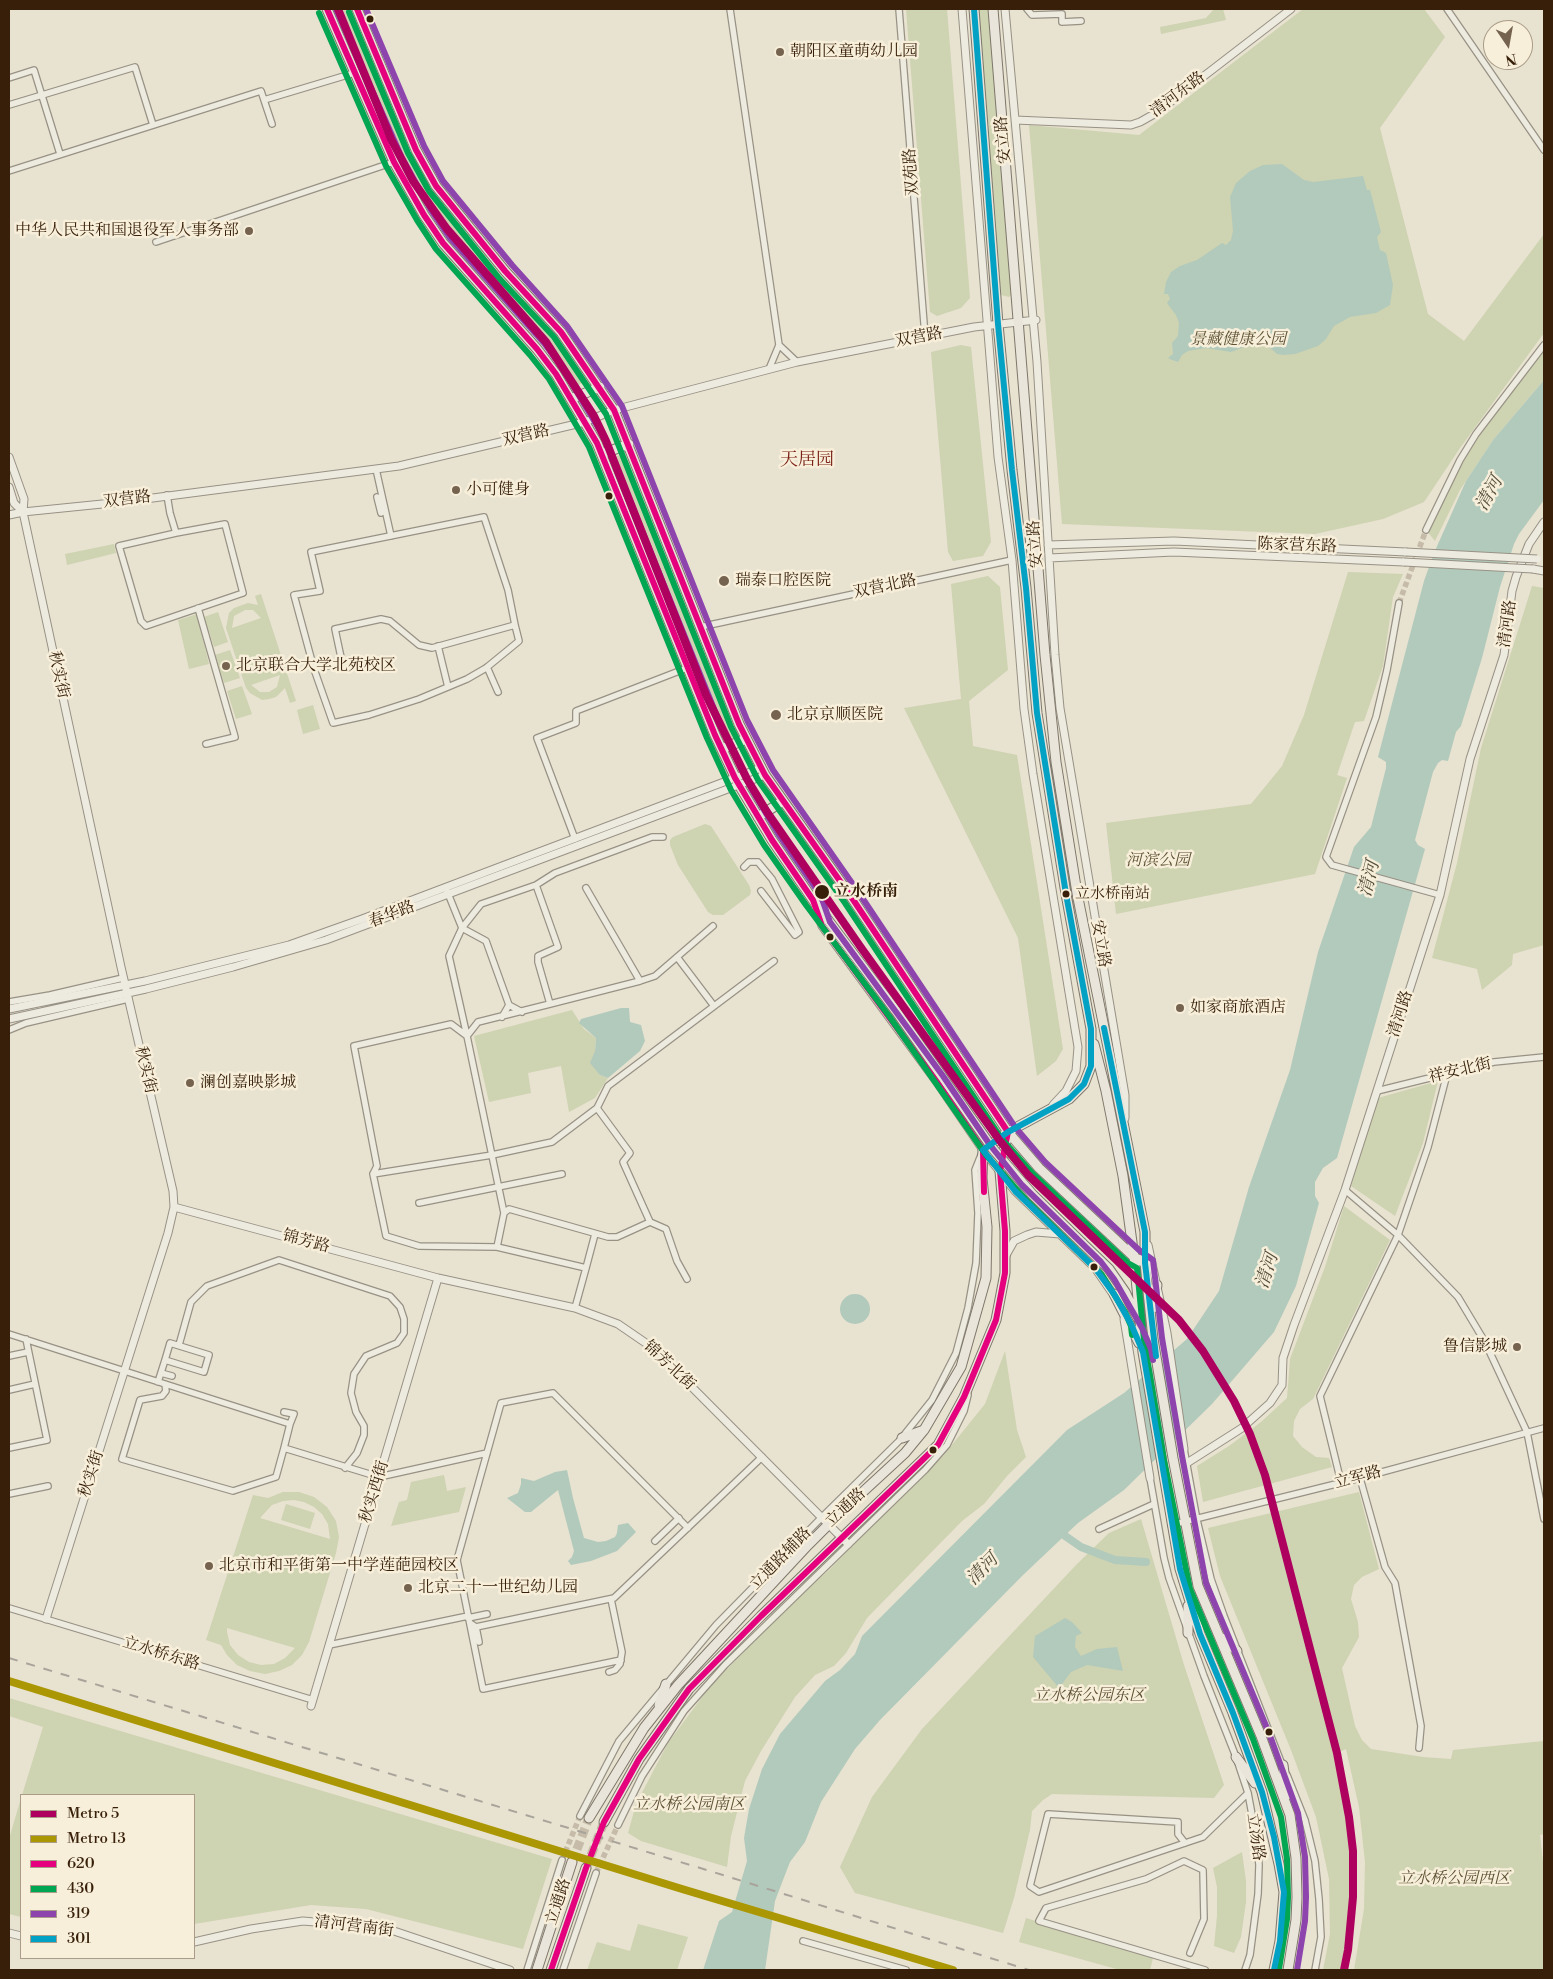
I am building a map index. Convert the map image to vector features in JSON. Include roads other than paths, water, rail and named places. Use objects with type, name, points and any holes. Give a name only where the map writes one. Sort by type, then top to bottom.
[{"type":"main road","points":[[327,9],[394,162],[424,215],[443,243],[537,349],[556,374],[585,422],[602,454],[687,668],[722,749],[737,782],[758,817],[813,900],[896,1011],[993,1149],[1033,1195],[1109,1269],[1140,1324]]},
{"type":"main road","points":[[357,9],[416,150],[436,186],[505,271],[561,332],[614,410],[746,739],[763,772],[852,898],[1008,1132],[1039,1168],[1134,1257],[1144,1263]]},
{"type":"main road","name":"安立路","points":[[974,9],[998,324],[1026,588],[1037,713],[1090,1029],[1106,1091],[1123,1176],[1134,1257],[1143,1352]]},
{"type":"main road","name":"安立路","points":[[993,9],[1045,655],[1056,762],[1077,893],[1145,1232],[1144,1263],[1153,1339],[1185,1522]]},
{"type":"main road","points":[[571,399],[600,387]]},
{"type":"main road","points":[[602,454],[629,444]]},
{"type":"main road","points":[[722,749],[746,739]]},
{"type":"main road","points":[[758,817],[783,801]]},
{"type":"main road","name":"安立路","points":[[983,1150],[1008,1132],[1051,1107],[1069,1099],[1084,1084],[1091,1066],[1090,1029]]},
{"type":"main road","name":"立通路","points":[[604,1822],[639,1759],[689,1689],[845,1541],[938,1445],[972,1380],[996,1320],[1005,1273],[1000,1171],[1008,1132]]},
{"type":"main road","name":"立通路","points":[[590,1818],[644,1728],[678,1685],[829,1524],[905,1454],[924,1430],[961,1367],[986,1278],[987,1227],[982,1178],[983,1150]]},
{"type":"main road","points":[[1151,1321],[1157,1285]]},
{"type":"main road","points":[[1114,1294],[1143,1352]]},
{"type":"main road","name":"立汤路","points":[[1143,1352],[1171,1525],[1187,1596],[1262,1792],[1274,1837],[1284,1892],[1280,1941],[1274,1970]]},
{"type":"main road","points":[[902,1438],[924,1430]]},
{"type":"main road","points":[[1185,1522],[1199,1591],[1269,1755],[1290,1815]]},
{"type":"main road","points":[[1187,1596],[1188,1633]]},
{"type":"main road","points":[[1220,1637],[1237,1650]]},
{"type":"main road","points":[[657,1712],[666,1684]]},
{"type":"main road","points":[[1236,1757],[1262,1792]]},
{"type":"main road","points":[[1283,1765],[1296,1858],[1298,1897],[1288,1970]]},
{"type":"main road","name":"立通路","points":[[537,1970],[567,1861]]},
{"type":"main road","name":"立通路","points":[[551,1970],[586,1868]]},
{"type":"street","points":[[730,9],[779,345],[769,369]]},
{"type":"street","name":"双苑路","points":[[899,9],[925,336]]},
{"type":"street","name":"安立路","points":[[962,9],[986,325],[998,457],[1012,560],[1026,727],[1078,1047],[1076,1071],[1066,1091],[1051,1107]]},
{"type":"street","name":"安立路","points":[[1005,9],[1035,320],[1060,708],[1125,1095],[1125,1133]]},
{"type":"street","points":[[1027,9],[1032,14],[1062,14],[1062,22],[1081,21]]},
{"type":"street","name":"清河东路","points":[[1015,120],[1131,125],[1140,122],[1156,113],[1291,9]]},
{"type":"street","points":[[1447,9],[1544,150]]},
{"type":"street","points":[[9,105],[135,66],[153,125]]},
{"type":"street","points":[[9,78],[34,70],[60,154]]},
{"type":"street","points":[[264,100],[354,72]]},
{"type":"street","points":[[9,170],[261,90],[272,124]]},
{"type":"street","points":[[156,242],[394,162]]},
{"type":"street","name":"双营路","points":[[9,515],[399,466],[585,422],[614,410],[797,362],[986,325],[1035,320]]},
{"type":"street","points":[[779,345],[797,362]]},
{"type":"street","points":[[1426,530],[1460,460],[1476,434],[1544,345]]},
{"type":"street","name":"秋实街","points":[[9,456],[24,499],[23,512],[127,996],[173,1190],[174,1207],[168,1233],[46,1619]]},
{"type":"street","points":[[376,469],[391,536]]},
{"type":"street","points":[[9,489],[20,488]]},
{"type":"street","name":"秋实街","points":[[9,489],[14,503],[23,512]]},
{"type":"street","points":[[167,495],[176,533]]},
{"type":"street","points":[[377,497],[381,513]]},
{"type":"street","points":[[484,517],[508,590],[515,625],[520,641],[487,667],[467,679],[419,699],[370,715],[333,723],[314,669],[294,595],[320,591],[311,552],[484,517]]},
{"type":"street","name":"清河路","points":[[1187,1463],[1242,1428],[1270,1403],[1282,1386],[1283,1358],[1346,1190],[1440,895],[1470,759],[1504,655],[1512,591],[1516,577],[1529,544],[1544,522]]},
{"type":"street","points":[[225,524],[243,593],[146,626],[141,621],[119,546],[176,533],[225,524]]},
{"type":"street","name":"陈家营东路","points":[[1048,545],[1174,541],[1406,552],[1540,561]]},
{"type":"street","name":"陈家营东路","points":[[1049,558],[1174,552],[1404,562],[1544,571]]},
{"type":"street","name":"双营北路","points":[[700,626],[1012,560]]},
{"type":"street","points":[[1399,603],[1376,717],[1326,857],[1332,865],[1440,895]]},
{"type":"street","points":[[198,608],[235,737],[206,744]]},
{"type":"street","points":[[314,669],[342,662],[335,629],[381,619],[390,621],[419,644],[432,648],[515,625]]},
{"type":"street","points":[[438,646],[448,687]]},
{"type":"street","points":[[487,667],[498,692]]},
{"type":"street","points":[[575,839],[537,738],[576,723],[576,711],[687,668]]},
{"type":"street","name":"春华路","points":[[9,1009],[124,982],[232,960],[289,944],[447,890],[763,772]]},
{"type":"street","name":"春华路","points":[[9,1019],[127,996],[308,946],[575,839],[737,782]]},
{"type":"street","points":[[497,1247],[504,1213],[449,956],[462,928],[481,904],[536,885],[555,873],[652,836],[663,837]]},
{"type":"street","points":[[744,866],[749,862],[758,862],[772,879],[799,932],[795,935],[760,891]]},
{"type":"street","points":[[536,885],[558,947],[538,956],[550,1004]]},
{"type":"street","points":[[586,888],[640,981]]},
{"type":"street","points":[[447,890],[462,928],[486,941],[509,1005],[522,1012]]},
{"type":"street","points":[[813,900],[822,926],[936,1081],[983,1150],[1015,1191],[1095,1268],[1114,1294],[1126,1325],[1150,1478]]},
{"type":"street","points":[[467,1036],[478,1022],[655,976],[713,926]]},
{"type":"street","points":[[677,957],[714,1006]]},
{"type":"street","points":[[373,1174],[492,1155],[552,1142],[598,1108],[608,1086],[774,961]]},
{"type":"street","points":[[9,1002],[124,982]]},
{"type":"street","points":[[9,1030],[26,1023],[127,996]]},
{"type":"street","points":[[502,1017],[509,1005]]},
{"type":"street","points":[[467,1036],[452,1024],[354,1046],[377,1166],[373,1174],[386,1236],[419,1246],[497,1247],[586,1268]]},
{"type":"street","name":"祥安北街","points":[[1377,1091],[1494,1062],[1544,1057]]},
{"type":"street","points":[[1342,1482],[1320,1396],[1398,1235],[1428,1147],[1447,1074]]},
{"type":"street","points":[[598,1108],[630,1153],[623,1162],[650,1222],[666,1230],[677,1261],[687,1279]]},
{"type":"street","name":"立通路辅路","points":[[580,1816],[619,1741],[666,1684],[716,1625],[902,1438],[932,1400],[956,1353],[968,1308],[976,1263],[978,1213],[975,1170],[983,1150]]},
{"type":"street","points":[[419,1203],[562,1174]]},
{"type":"street","points":[[1346,1190],[1398,1235],[1458,1297],[1486,1342],[1527,1432],[1544,1519]]},
{"type":"street","name":"锦芳路","points":[[174,1207],[438,1278]]},
{"type":"street","points":[[504,1213],[509,1209],[595,1234],[617,1237],[650,1222]]},
{"type":"street","points":[[1005,1256],[1014,1241],[1027,1235],[1036,1232],[1061,1234]]},
{"type":"street","name":"安立路","points":[[1145,1232],[1166,1333],[1184,1449]]},
{"type":"street","points":[[575,1308],[595,1234]]},
{"type":"street","points":[[179,1345],[192,1302],[207,1286],[279,1260],[390,1296],[400,1307],[404,1320],[404,1333],[397,1343],[366,1356],[354,1374],[351,1393],[356,1412],[364,1426],[364,1435],[357,1453],[346,1468]]},
{"type":"street","name":"锦芳北街","points":[[438,1278],[575,1308],[618,1324],[653,1348],[845,1541]]},
{"type":"street","name":"秋实西街","points":[[312,1703],[438,1278]]},
{"type":"street","points":[[9,1334],[290,1424]]},
{"type":"street","points":[[9,1448],[47,1440],[26,1340]]},
{"type":"street","points":[[158,1382],[170,1343],[209,1355],[204,1372],[165,1360]]},
{"type":"street","points":[[9,1356],[28,1352]]},
{"type":"street","points":[[161,1372],[172,1376]]},
{"type":"street","points":[[9,1390],[35,1384]]},
{"type":"street","points":[[165,1384],[166,1391],[162,1396],[140,1400],[122,1459],[233,1491],[276,1477],[294,1414],[284,1412]]},
{"type":"street","points":[[621,1660],[483,1689],[457,1560],[501,1403],[553,1393],[688,1528]]},
{"type":"street","name":"立军路","points":[[1171,1525],[1360,1478],[1544,1428]]},
{"type":"street","points":[[284,1448],[379,1477],[487,1453]]},
{"type":"street","points":[[1184,1449],[1197,1520],[1212,1579],[1237,1650],[1305,1820],[1315,1860],[1319,1899],[1320,1938],[1315,1970]]},
{"type":"street","points":[[476,1626],[614,1598],[762,1457]]},
{"type":"street","name":"立汤路","points":[[1150,1478],[1166,1565],[1188,1633],[1248,1793],[1259,1865],[1258,1894],[1250,1954],[1245,1970]]},
{"type":"street","points":[[1360,1478],[1385,1567],[1395,1583],[1421,1726],[1419,1748]]},
{"type":"street","points":[[9,1494],[48,1486]]},
{"type":"street","points":[[1099,1530],[1154,1504]]},
{"type":"street","points":[[654,1541],[678,1518]]},
{"type":"street","points":[[618,1825],[642,1776],[684,1711],[725,1665],[845,1541]]},
{"type":"street","points":[[609,1672],[615,1670],[621,1660],[622,1652],[611,1599]]},
{"type":"street","name":"立水桥东路","points":[[9,1608],[312,1703]]},
{"type":"street","points":[[329,1645],[488,1614]]},
{"type":"street","points":[[469,1619],[476,1626],[479,1642]]},
{"type":"street","points":[[1185,1843],[1178,1834],[1178,1822],[1048,1814],[1030,1886],[1039,1892],[1203,1837],[1248,1793]]},
{"type":"street","points":[[527,1970],[567,1861]]},
{"type":"street","points":[[1190,1953],[1204,1919],[1203,1870],[1184,1861],[1146,1879],[1046,1908],[1039,1921],[1205,1970]]},
{"type":"street","points":[[563,1970],[596,1874]]},
{"type":"street","name":"清河营南街","points":[[195,1942],[251,1929],[303,1921],[385,1928],[510,1970]]},
{"type":"street","points":[[803,1941],[906,1970]]},
{"type":"water","points":[[1282,164],[1304,180],[1313,182],[1363,176],[1367,190],[1370,190],[1381,232],[1377,237],[1380,250],[1386,253],[1393,285],[1390,305],[1376,313],[1350,317],[1334,326],[1326,339],[1318,346],[1295,354],[1277,354],[1266,344],[1257,342],[1231,352],[1206,348],[1188,351],[1182,355],[1178,362],[1168,358],[1173,354],[1172,343],[1178,336],[1179,323],[1176,315],[1167,303],[1170,299],[1168,294],[1164,294],[1166,282],[1171,272],[1180,266],[1197,260],[1222,243],[1226,245],[1231,240],[1233,231],[1230,197],[1236,183],[1250,171],[1263,165]]},
{"type":"water","name":"清河","points":[[1544,380],[1544,500],[1519,534],[1514,544],[1461,726],[1456,732],[1448,761],[1442,760],[1433,772],[1415,840],[1418,845],[1425,849],[1337,1158],[1323,1168],[1315,1182],[1315,1196],[1319,1203],[1296,1286],[1274,1332],[1212,1404],[1124,1490],[1078,1523],[1022,1576],[880,1720],[855,1749],[821,1802],[805,1842],[790,1862],[775,1901],[765,1970],[703,1970],[719,1921],[732,1912],[747,1861],[744,1838],[749,1809],[762,1769],[780,1734],[825,1681],[840,1670],[855,1654],[862,1636],[1067,1430],[1124,1393],[1187,1339],[1219,1291],[1249,1187],[1290,1070],[1318,952],[1354,847],[1371,827],[1386,768],[1386,762],[1378,757],[1424,581],[1434,553],[1466,481],[1493,440]]},
{"type":"water","points":[[621,1008],[629,1008],[630,1022],[641,1025],[645,1041],[640,1051],[608,1078],[600,1075],[590,1063],[595,1051],[596,1038],[579,1023],[581,1019]]},
{"type":"water","points":[[855,1294],[866,1298],[870,1309],[866,1320],[855,1324],[844,1320],[840,1309],[844,1298]]},
{"type":"water","points":[[567,1470],[584,1538],[598,1542],[606,1541],[615,1537],[618,1525],[628,1523],[636,1532],[617,1551],[591,1561],[571,1565],[568,1561],[574,1551],[558,1490],[531,1512],[525,1512],[507,1498],[518,1493],[521,1478],[534,1481],[555,1472]]},
{"type":"water","points":[[1065,1618],[1072,1622],[1082,1633],[1076,1636],[1075,1647],[1081,1656],[1097,1649],[1117,1647],[1123,1671],[1087,1665],[1071,1672],[1059,1688],[1033,1657],[1035,1636]]},
{"type":"waterway","points":[[1058,1531],[1081,1547],[1115,1560],[1146,1562]]},
{"type":"tunnel","points":[[1399,603],[1426,530]]},
{"type":"tunnel","points":[[562,1860],[580,1816]]},
{"type":"tunnel","points":[[572,1862],[589,1818]]},
{"type":"tunnel","points":[[586,1868],[604,1822]]},
{"type":"tunnel","points":[[596,1873],[618,1825]]},
{"type":"railway","points":[[9,1658],[1029,1970]]},
{"type":"metro line","name":"5","points":[[338,9],[391,139],[413,181],[447,229],[546,342],[594,416],[606,441],[706,695],[747,779],[767,812],[862,949],[1000,1141],[1028,1175],[1179,1320],[1203,1351],[1234,1401],[1250,1434],[1265,1475],[1337,1753],[1349,1817],[1353,1851],[1353,1897],[1348,1950],[1344,1970]]},
{"type":"metro line","name":"13","points":[[9,1681],[682,1889],[953,1970]]},
{"type":"place","name":"朝阳区童萌幼儿园","points":[[780,52]]},
{"type":"place","name":"中华人民共和国退役军人事务部","points":[[249,231]]},
{"type":"place","name":"小可健身","points":[[456,490]]},
{"type":"place","name":"瑞泰口腔医院","points":[[724,581]]},
{"type":"place","name":"北京联合大学北苑校区","points":[[226,666]]},
{"type":"place","name":"北京京顺医院","points":[[776,715]]},
{"type":"place","name":"立水桥南","points":[[822,892]]},
{"type":"place","name":"立水桥南站","points":[[1066,894]]},
{"type":"place","name":"如家商旅酒店","points":[[1180,1008]]},
{"type":"place","name":"澜创嘉映影城","points":[[190,1083]]},
{"type":"place","name":"鲁信影城","points":[[1517,1347]]},
{"type":"place","name":"北京市和平街第一中学莲葩园校区","points":[[209,1566]]},
{"type":"place","name":"北京二十一世纪幼儿园","points":[[408,1588]]},
{"type":"district","name":"天居园","points":[[807,461]]},
{"type":"park label","name":"景藏健康公园","points":[[1238,340]]},
{"type":"park label","name":"河滨公园","points":[[1158,861]]},
{"type":"park label","name":"立水桥公园东区","points":[[1089,1696]]},
{"type":"park label","name":"立水桥公园南区","points":[[689,1805]]},
{"type":"park label","name":"立水桥公园西区","points":[[1454,1879]]}]
